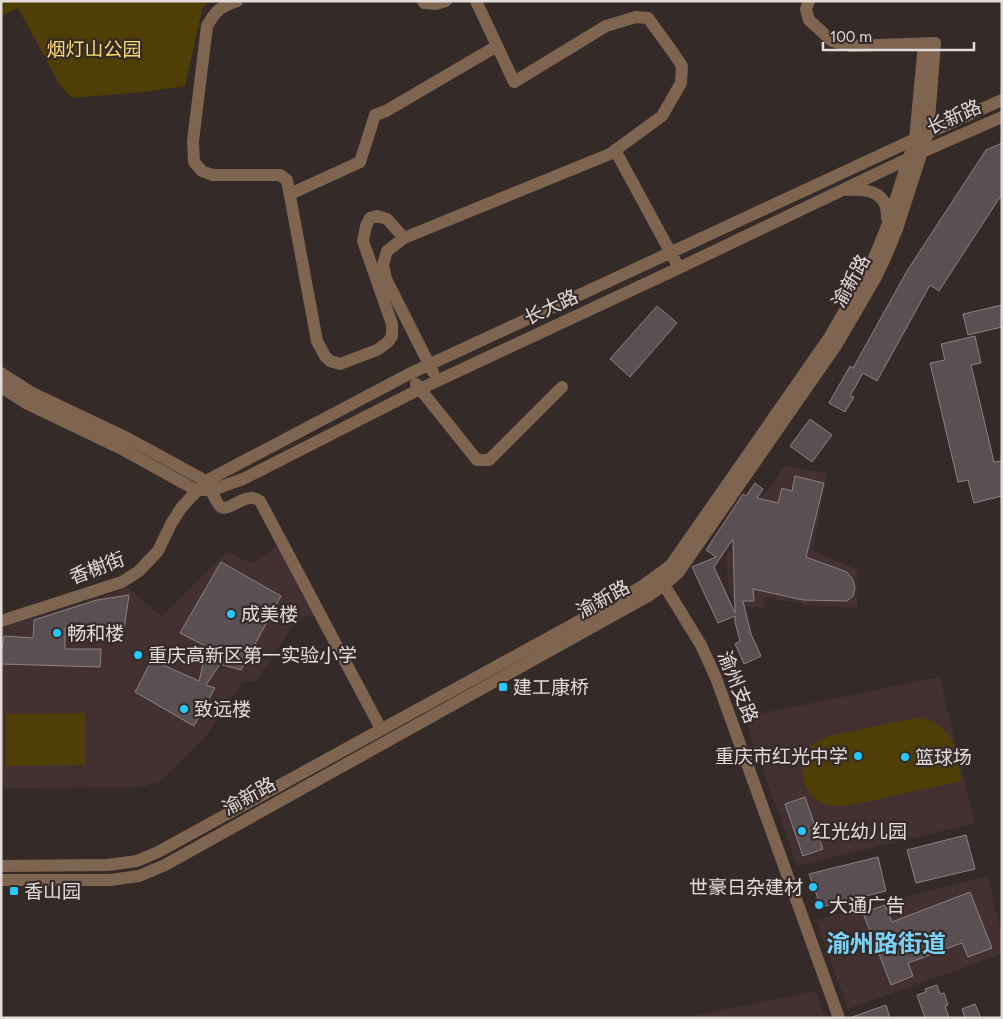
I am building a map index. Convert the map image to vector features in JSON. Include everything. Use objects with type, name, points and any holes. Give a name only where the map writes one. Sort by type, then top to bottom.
[{"type":"street","points":[[238,1],[216,12],[208,26],[193,141],[194,162],[202,171],[212,175],[280,175],[287,180],[317,341],[330,361],[340,364],[377,350],[388,342],[392,336],[392,324],[363,241],[370,218],[377,216],[387,219],[404,238]]},
{"type":"street","points":[[423,1],[424,3],[436,4],[446,1]]},
{"type":"street","points":[[437,381],[386,279],[383,265],[388,251],[404,238],[601,158],[615,150],[662,116],[681,83],[682,66],[672,51],[648,18],[636,17],[606,26],[514,82],[476,1]]},
{"type":"street","points":[[808,1],[806,9],[810,20],[832,41],[851,46],[929,44]]},
{"type":"street","name":"渝新路","points":[[1,866],[108,865],[137,861],[158,852],[641,587],[678,573],[837,344],[886,256],[897,229],[928,133],[929,44]]},
{"type":"street","name":"渝新路","points":[[1,880],[110,880],[139,876],[165,865],[640,601],[661,581],[829,338],[866,274],[887,226],[910,158],[915,139],[929,44]]},
{"type":"street","points":[[290,194],[360,162],[375,115],[386,111],[497,46]]},
{"type":"street","name":"长新路","points":[[928,133],[1002,100]]},
{"type":"street","name":"长新路","points":[[922,152],[1002,117]]},
{"type":"street","name":"长大路","points":[[209,486],[429,364],[928,133]]},
{"type":"street","points":[[615,150],[678,268]]},
{"type":"street","name":"长大路","points":[[209,486],[243,479],[420,389],[922,152]]},
{"type":"street","points":[[843,190],[863,189],[874,192],[883,199],[887,206],[887,226]]},
{"type":"street","points":[[1,373],[32,393],[126,438],[209,486],[222,507],[250,497],[255,497],[260,501],[381,729]]},
{"type":"street","points":[[409,374],[477,460],[489,460],[562,387]]},
{"type":"street","points":[[1,387],[26,403],[122,449],[196,490]]},
{"type":"street","name":"香榭街","points":[[1,621],[122,582],[139,572],[158,551],[181,508],[196,490],[209,486]]},
{"type":"street","name":"渝州支路","points":[[661,581],[701,645],[716,678],[840,1018]]},
{"type":"shaded area","points":[[784,466],[827,473],[813,551],[858,570],[857,608],[810,605],[765,598],[764,608],[735,605],[729,591],[726,557],[760,499]]},
{"type":"shaded area","name":"重庆高新区第一实验小学","points":[[277,546],[313,615],[297,619],[257,681],[243,681],[204,739],[162,780],[142,787],[1,788],[1,628],[128,588],[162,616],[226,552],[252,563]]},
{"type":"shaded area","name":"重庆市红光中学","points":[[940,677],[975,823],[797,866],[744,717]]},
{"type":"shaded area","points":[[988,876],[1002,936],[1002,954],[848,1009],[816,920]]},
{"type":"shaded area","points":[[816,991],[825,1018],[682,1018]]},
{"type":"green space","name":"烟灯山公园","points":[[1,1],[208,1],[202,10],[185,86],[143,92],[72,98],[60,85],[18,8],[1,16]]},
{"type":"green space","points":[[85,713],[86,765],[6,766],[6,714]]},
{"type":"green space","points":[[921,718],[933,722],[948,733],[955,750],[962,781],[846,806],[822,803],[815,799],[806,787],[802,772],[803,764],[809,749],[815,743],[829,736]]},
{"type":"building","points":[[1002,143],[1002,194],[939,291],[930,285],[877,381],[863,373],[850,396],[854,397],[845,412],[829,403],[850,366],[853,368],[907,271],[986,150]]},
{"type":"building","points":[[1002,305],[1002,327],[968,335],[963,314]]},
{"type":"building","points":[[657,306],[677,323],[630,377],[610,359]]},
{"type":"building","points":[[975,336],[981,363],[971,365],[994,462],[1002,461],[1002,496],[974,503],[968,480],[958,482],[930,363],[945,360],[941,344]]},
{"type":"building","points":[[810,419],[832,435],[812,462],[790,446]]},
{"type":"building","points":[[795,476],[824,483],[806,557],[847,572],[853,580],[855,588],[853,596],[847,601],[803,600],[753,589],[754,601],[743,601],[751,634],[761,656],[744,664],[735,644],[740,641],[735,616],[718,623],[692,567],[716,557],[706,550],[743,494],[746,496],[755,483],[763,489],[757,498],[778,503],[782,488],[792,491]],"holes":[[[733,539],[735,613],[714,567]]]},
{"type":"building","name":"成美楼","points":[[221,562],[281,596],[241,670],[220,664],[206,685],[215,688],[194,726],[135,692],[152,660],[199,681],[207,647],[180,633]]},
{"type":"building","name":"畅和楼","points":[[129,595],[124,629],[65,628],[65,649],[101,649],[100,667],[1,664],[4,636],[33,638],[34,620],[97,600]]},
{"type":"building","points":[[805,797],[823,849],[803,856],[785,804]]},
{"type":"building","points":[[966,835],[975,869],[916,883],[907,850]]},
{"type":"building","points":[[878,857],[886,891],[821,907],[809,874]]},
{"type":"building","points":[[970,892],[992,948],[968,957],[962,943],[908,963],[913,976],[891,985],[863,913],[885,905],[892,922]]},
{"type":"building","points":[[937,985],[940,994],[944,993],[948,1005],[945,1006],[949,1018],[925,1018],[917,995],[926,992],[925,989]]},
{"type":"building","points":[[975,1004],[981,1018],[965,1018],[962,1009]]},
{"type":"building","points":[[886,1005],[890,1018],[852,1017]]},
{"type":"place","name":"成美楼","points":[[231,614]]},
{"type":"place","name":"畅和楼","points":[[57,633]]},
{"type":"place","name":"重庆高新区第一实验小学","points":[[138,655]]},
{"type":"place","name":"建工康桥","points":[[503,687]]},
{"type":"place","name":"致远楼","points":[[184,709]]},
{"type":"place","name":"重庆市红光中学","points":[[858,756]]},
{"type":"place","name":"篮球场","points":[[905,757]]},
{"type":"place","name":"红光幼儿园","points":[[802,831]]},
{"type":"place","name":"世豪日杂建材","points":[[813,887]]},
{"type":"place","name":"香山园","points":[[14,891]]},
{"type":"place","name":"大通广告","points":[[819,905]]},
{"type":"district","name":"渝州路街道","points":[[886,943]]}]
